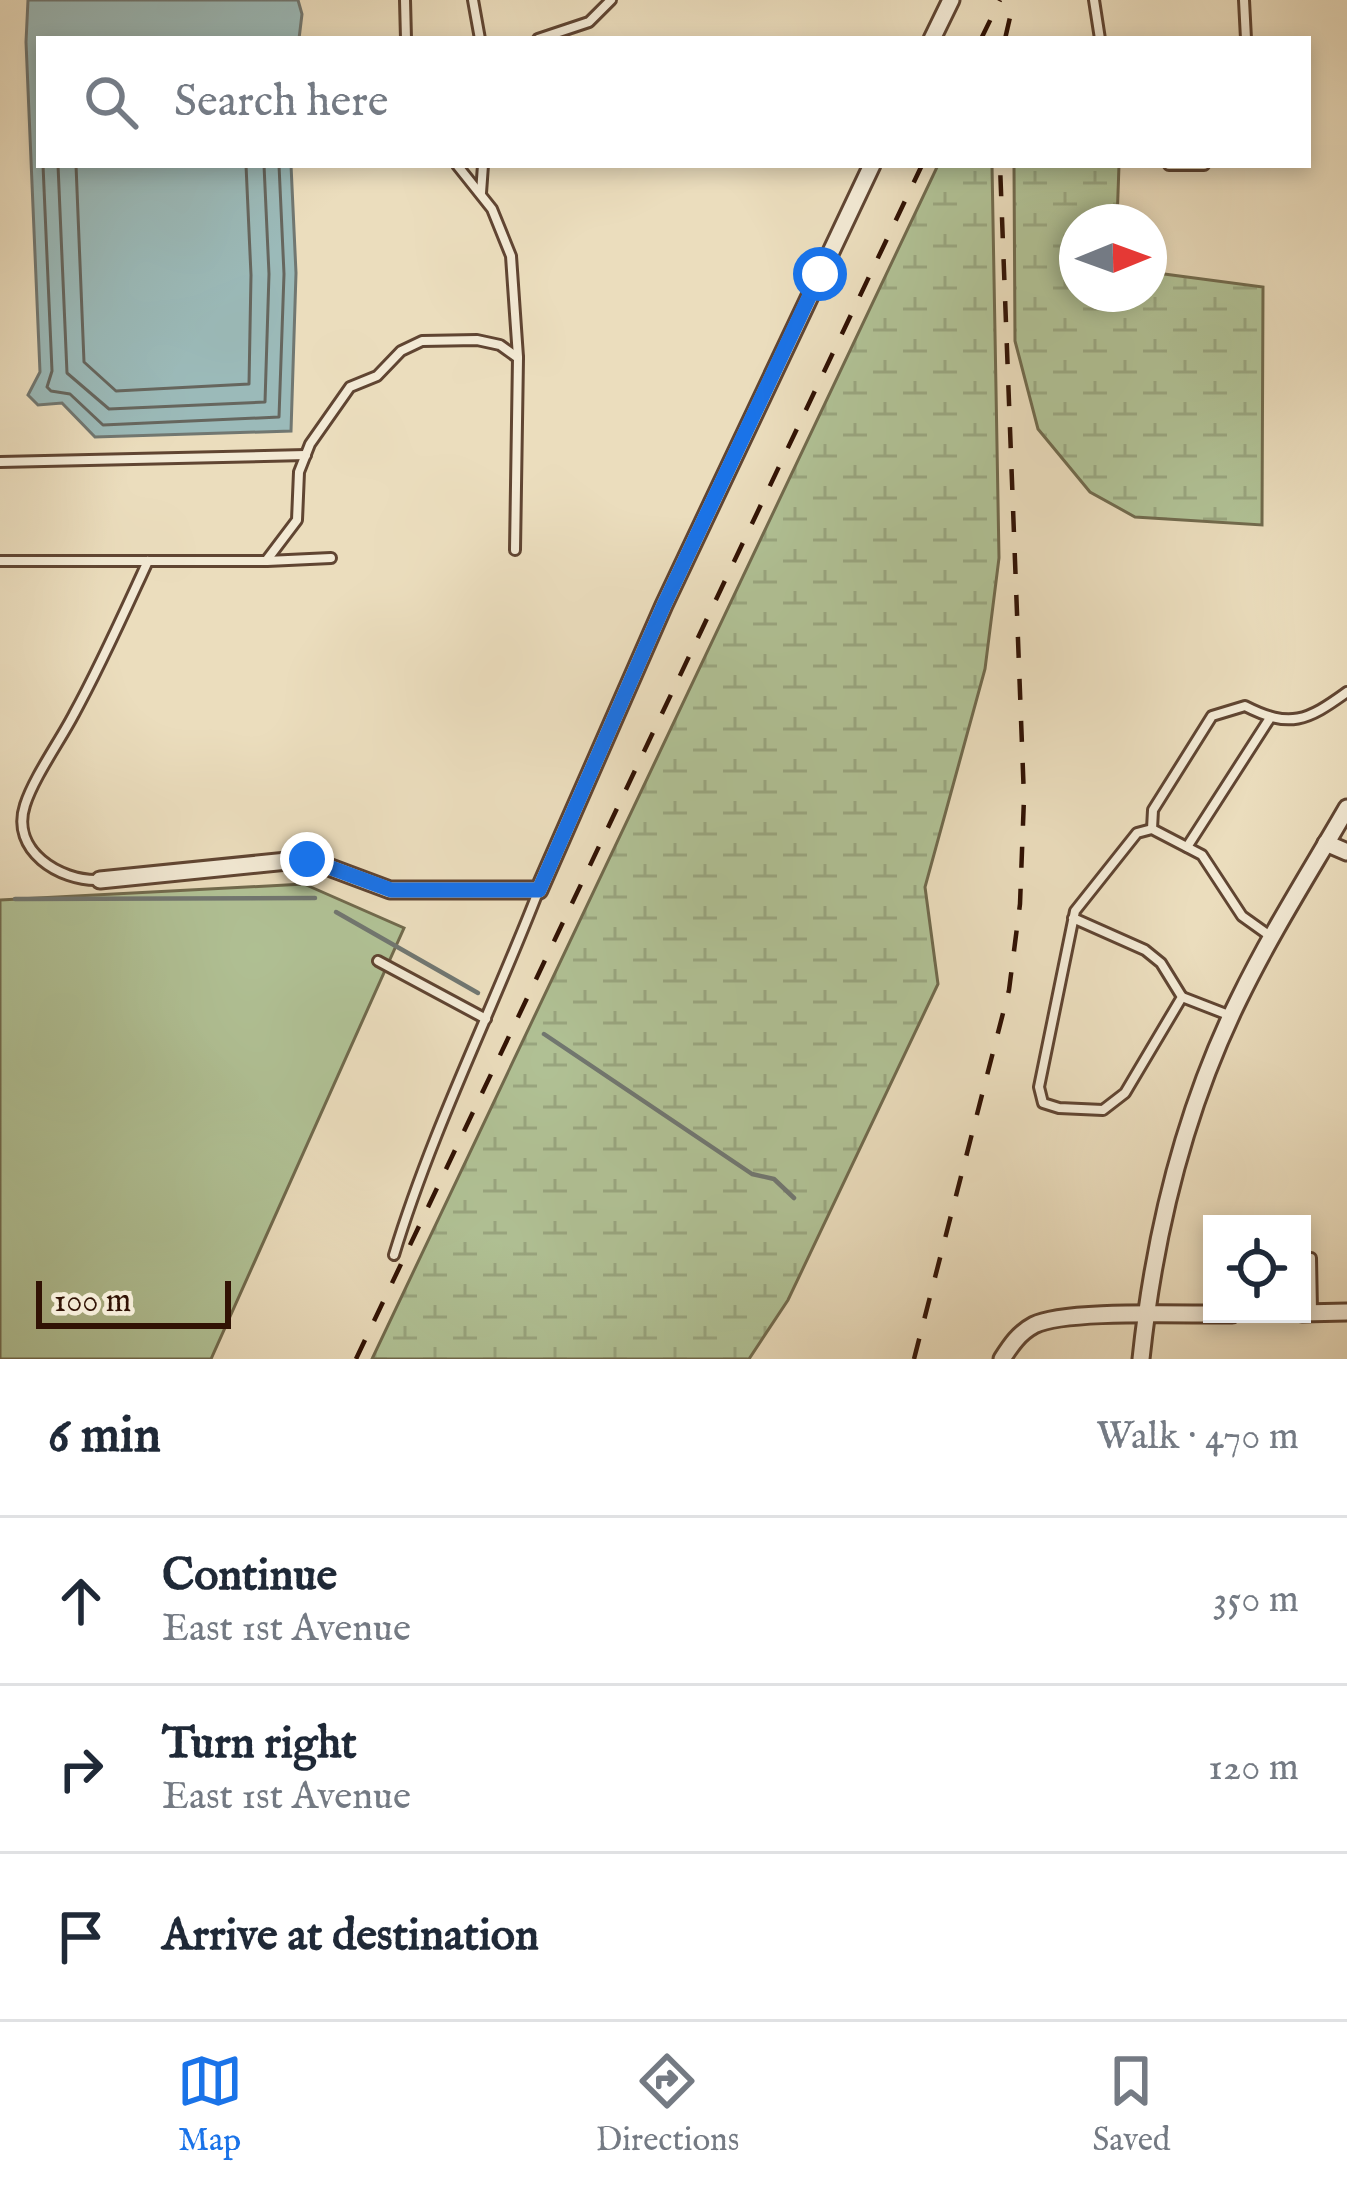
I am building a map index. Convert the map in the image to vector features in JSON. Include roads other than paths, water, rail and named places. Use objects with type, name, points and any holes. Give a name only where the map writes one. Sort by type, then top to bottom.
[{"type":"street","points":[[933,36],[950,0]]},
{"type":"street","points":[[100,880],[307,859],[391,890],[539,890],[664,605],[871,168]]},
{"type":"street","points":[[1141,1359],[1172,1184],[1231,1016],[1271,936],[1347,808]]},
{"type":"street","points":[[1326,843],[1347,852]]},
{"type":"street","points":[[1311,1312],[1347,1312]]},
{"type":"street","points":[[1002,1359],[1014,1340],[1045,1321],[1203,1315]]},
{"type":"lane","points":[[405,0],[406,36]]},
{"type":"lane","points":[[473,0],[479,36]]},
{"type":"lane","points":[[547,36],[589,22],[611,0]]},
{"type":"lane","points":[[1094,0],[1100,36]]},
{"type":"lane","points":[[1244,0],[1246,36]]},
{"type":"lane","points":[[459,168],[492,209],[511,256],[518,358],[515,550]]},
{"type":"lane","points":[[481,196],[483,168]]},
{"type":"lane","points":[[266,562],[297,520],[299,472],[306,455],[350,387],[377,376],[401,351],[422,341],[477,340],[500,345],[518,358]]},
{"type":"lane","points":[[0,462],[306,455]]},
{"type":"lane","points":[[0,561],[331,558]]},
{"type":"lane","points":[[100,880],[66,877],[45,864],[24,833],[24,806],[92,681],[148,561]]},
{"type":"lane","points":[[1152,829],[1153,809],[1212,716],[1245,706],[1276,722],[1315,714],[1347,692]]},
{"type":"lane","points":[[1187,848],[1270,718]]},
{"type":"lane","points":[[1182,997],[1125,1093],[1103,1110],[1059,1108],[1043,1102],[1039,1087],[1073,918],[1092,884],[1137,833],[1152,829],[1202,855],[1243,916],[1271,936]]},
{"type":"lane","points":[[394,1256],[417,1180],[539,890]]},
{"type":"lane","points":[[1073,918],[1144,950],[1161,963],[1182,997],[1231,1016]]},
{"type":"lane","points":[[378,961],[486,1019]]},
{"type":"water","points":[[28,0],[298,0],[299,36],[36,36],[36,168],[291,168],[296,273],[291,431],[95,437],[62,403],[38,405],[28,395],[40,372]]},
{"type":"waterway","points":[[15,899],[315,898]]},
{"type":"waterway","points":[[336,912],[478,993]]},
{"type":"waterway","points":[[544,1034],[752,1174],[774,1179],[794,1198]]},
{"type":"railway","points":[[982,36],[1000,0]]},
{"type":"railway","points":[[1006,36],[1014,0]]},
{"type":"railway","points":[[356,1359],[921,168]]},
{"type":"railway","points":[[914,1359],[1009,990],[1020,904],[1024,798],[1000,168]]}]
